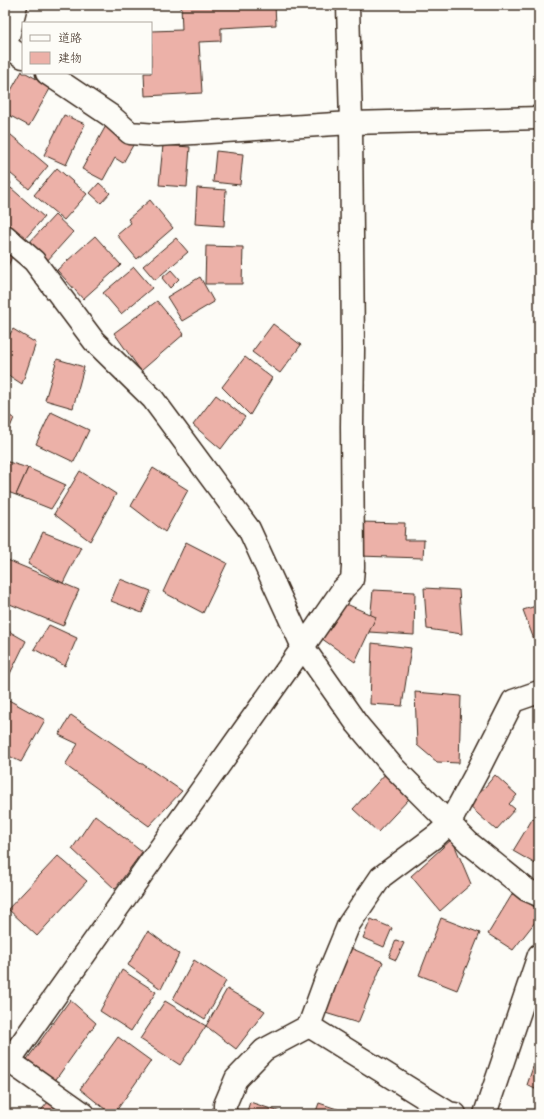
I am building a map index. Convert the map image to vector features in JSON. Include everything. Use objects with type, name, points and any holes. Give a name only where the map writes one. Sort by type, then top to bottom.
[{"type":"street","points":[[11,51],[16,5]]},
{"type":"street","points":[[84,1114],[7,1061],[304,647],[343,589],[352,580],[353,350],[351,123],[348,5]]},
{"type":"street","points":[[48,74],[111,116],[130,132],[157,135],[194,134],[351,123],[539,118]]},
{"type":"street","points":[[5,236],[34,261],[94,340],[153,399],[249,529],[304,647],[357,724],[394,768],[469,844],[522,886],[539,894]]},
{"type":"street","points":[[225,1114],[226,1105],[236,1079],[264,1050],[309,1026],[349,924],[381,877],[437,835],[449,824],[478,772],[513,701],[539,692]]},
{"type":"street","points":[[485,1114],[539,955]]},
{"type":"street","points":[[309,1026],[449,1113],[455,1114]]},
{"type":"building","points":[[181,5],[275,5],[276,25],[221,28],[221,41],[199,42],[202,93],[145,96],[144,74],[152,74],[152,31],[182,30]]},
{"type":"building","points":[[22,71],[22,74],[28,74],[51,87],[29,126],[5,113],[5,101]]},
{"type":"building","points":[[64,115],[85,124],[66,165],[44,155]]},
{"type":"building","points":[[108,122],[137,138],[123,163],[115,158],[103,180],[82,169]]},
{"type":"building","points":[[5,130],[48,166],[29,189],[5,169]]},
{"type":"building","points":[[163,145],[190,147],[187,187],[159,185]]},
{"type":"building","points":[[216,151],[243,154],[240,185],[213,182]]},
{"type":"building","points":[[57,168],[87,194],[64,220],[34,195]]},
{"type":"building","points":[[5,177],[11,183],[5,190]]},
{"type":"building","points":[[99,183],[110,193],[101,203],[90,193]]},
{"type":"building","points":[[11,188],[44,217],[24,240],[5,223],[5,195]]},
{"type":"building","points":[[197,188],[226,190],[224,226],[195,224]]},
{"type":"building","points":[[150,200],[173,228],[137,259],[117,235],[131,223],[128,219]]},
{"type":"building","points":[[55,215],[73,232],[46,262],[27,245]]},
{"type":"building","points":[[95,236],[121,265],[83,299],[57,270]]},
{"type":"building","points":[[176,238],[188,252],[155,280],[143,266]]},
{"type":"building","points":[[206,246],[243,247],[242,284],[205,284]]},
{"type":"building","points":[[5,248],[14,251],[5,274]]},
{"type":"building","points":[[134,267],[152,288],[121,314],[103,293]]},
{"type":"building","points":[[171,270],[179,279],[170,288],[162,278]]},
{"type":"building","points":[[200,277],[214,302],[182,321],[167,297]]},
{"type":"building","points":[[157,301],[184,334],[141,371],[114,333]]},
{"type":"building","points":[[273,324],[301,345],[280,373],[252,352]]},
{"type":"building","points":[[13,329],[36,343],[22,384],[5,373],[5,343]]},
{"type":"building","points":[[245,357],[272,378],[250,415],[222,387]]},
{"type":"building","points":[[57,359],[84,367],[73,408],[45,400]]},
{"type":"building","points":[[216,395],[245,417],[221,449],[193,425]]},
{"type":"building","points":[[51,412],[89,430],[74,462],[36,444]]},
{"type":"building","points":[[5,414],[14,418],[5,439]]},
{"type":"building","points":[[5,461],[28,468],[16,495],[5,491]]},
{"type":"building","points":[[28,468],[66,485],[51,509],[16,495]]},
{"type":"building","points":[[153,468],[188,490],[165,532],[131,506]]},
{"type":"building","points":[[80,471],[116,494],[90,541],[54,514]]},
{"type":"building","points":[[359,522],[405,523],[404,540],[424,540],[423,558],[358,556]]},
{"type":"building","points":[[43,532],[81,547],[63,583],[28,564]]},
{"type":"building","points":[[186,542],[227,563],[203,613],[163,592]]},
{"type":"building","points":[[5,559],[79,590],[63,626],[5,602]]},
{"type":"building","points":[[120,579],[151,591],[142,613],[111,601]]},
{"type":"building","points":[[424,588],[459,590],[462,634],[427,629]]},
{"type":"building","points":[[373,590],[415,592],[414,635],[369,632]]},
{"type":"building","points":[[342,602],[376,617],[355,662],[318,636]]},
{"type":"building","points":[[539,605],[539,653],[523,610]]},
{"type":"building","points":[[49,625],[77,638],[65,666],[34,649]]},
{"type":"building","points":[[5,629],[26,641],[5,684]]},
{"type":"building","points":[[372,643],[411,648],[402,706],[370,704]]},
{"type":"building","points":[[415,692],[461,696],[459,763],[437,762],[417,745]]},
{"type":"building","points":[[5,698],[45,720],[21,762],[5,754]]},
{"type":"building","points":[[71,715],[182,791],[149,826],[65,765],[78,744],[59,735]]},
{"type":"building","points":[[388,771],[404,786],[400,791],[409,799],[378,832],[353,809]]},
{"type":"building","points":[[495,775],[517,795],[509,804],[515,809],[496,830],[469,806]]},
{"type":"building","points":[[95,815],[142,852],[115,889],[72,849]]},
{"type":"building","points":[[533,818],[539,822],[539,866],[513,851]]},
{"type":"building","points":[[452,839],[471,884],[440,911],[411,876]]},
{"type":"building","points":[[58,856],[87,881],[37,936],[8,909]]},
{"type":"building","points":[[513,893],[539,910],[539,917],[513,950],[488,934]]},
{"type":"building","points":[[441,918],[480,933],[457,990],[419,975]]},
{"type":"building","points":[[371,919],[392,928],[384,947],[363,938]]},
{"type":"building","points":[[148,931],[179,954],[161,989],[128,965]]},
{"type":"building","points":[[396,940],[404,943],[396,960],[389,957]]},
{"type":"building","points":[[346,946],[383,962],[358,1023],[322,1012]]},
{"type":"building","points":[[194,960],[226,981],[205,1019],[173,999]]},
{"type":"building","points":[[122,970],[156,992],[131,1031],[100,1011]]},
{"type":"building","points":[[227,989],[265,1011],[236,1049],[206,1026]]},
{"type":"building","points":[[70,1000],[96,1023],[54,1082],[25,1062]]},
{"type":"building","points":[[165,1001],[206,1026],[180,1065],[140,1039]]},
{"type":"building","points":[[118,1037],[151,1061],[114,1114],[111,1114],[80,1089]]},
{"type":"building","points":[[539,1049],[539,1091],[527,1085]]},
{"type":"building","points":[[48,1102],[67,1114],[38,1114]]},
{"type":"building","points":[[250,1102],[286,1114],[246,1114]]},
{"type":"building","points":[[319,1103],[352,1114],[315,1114]]}]
